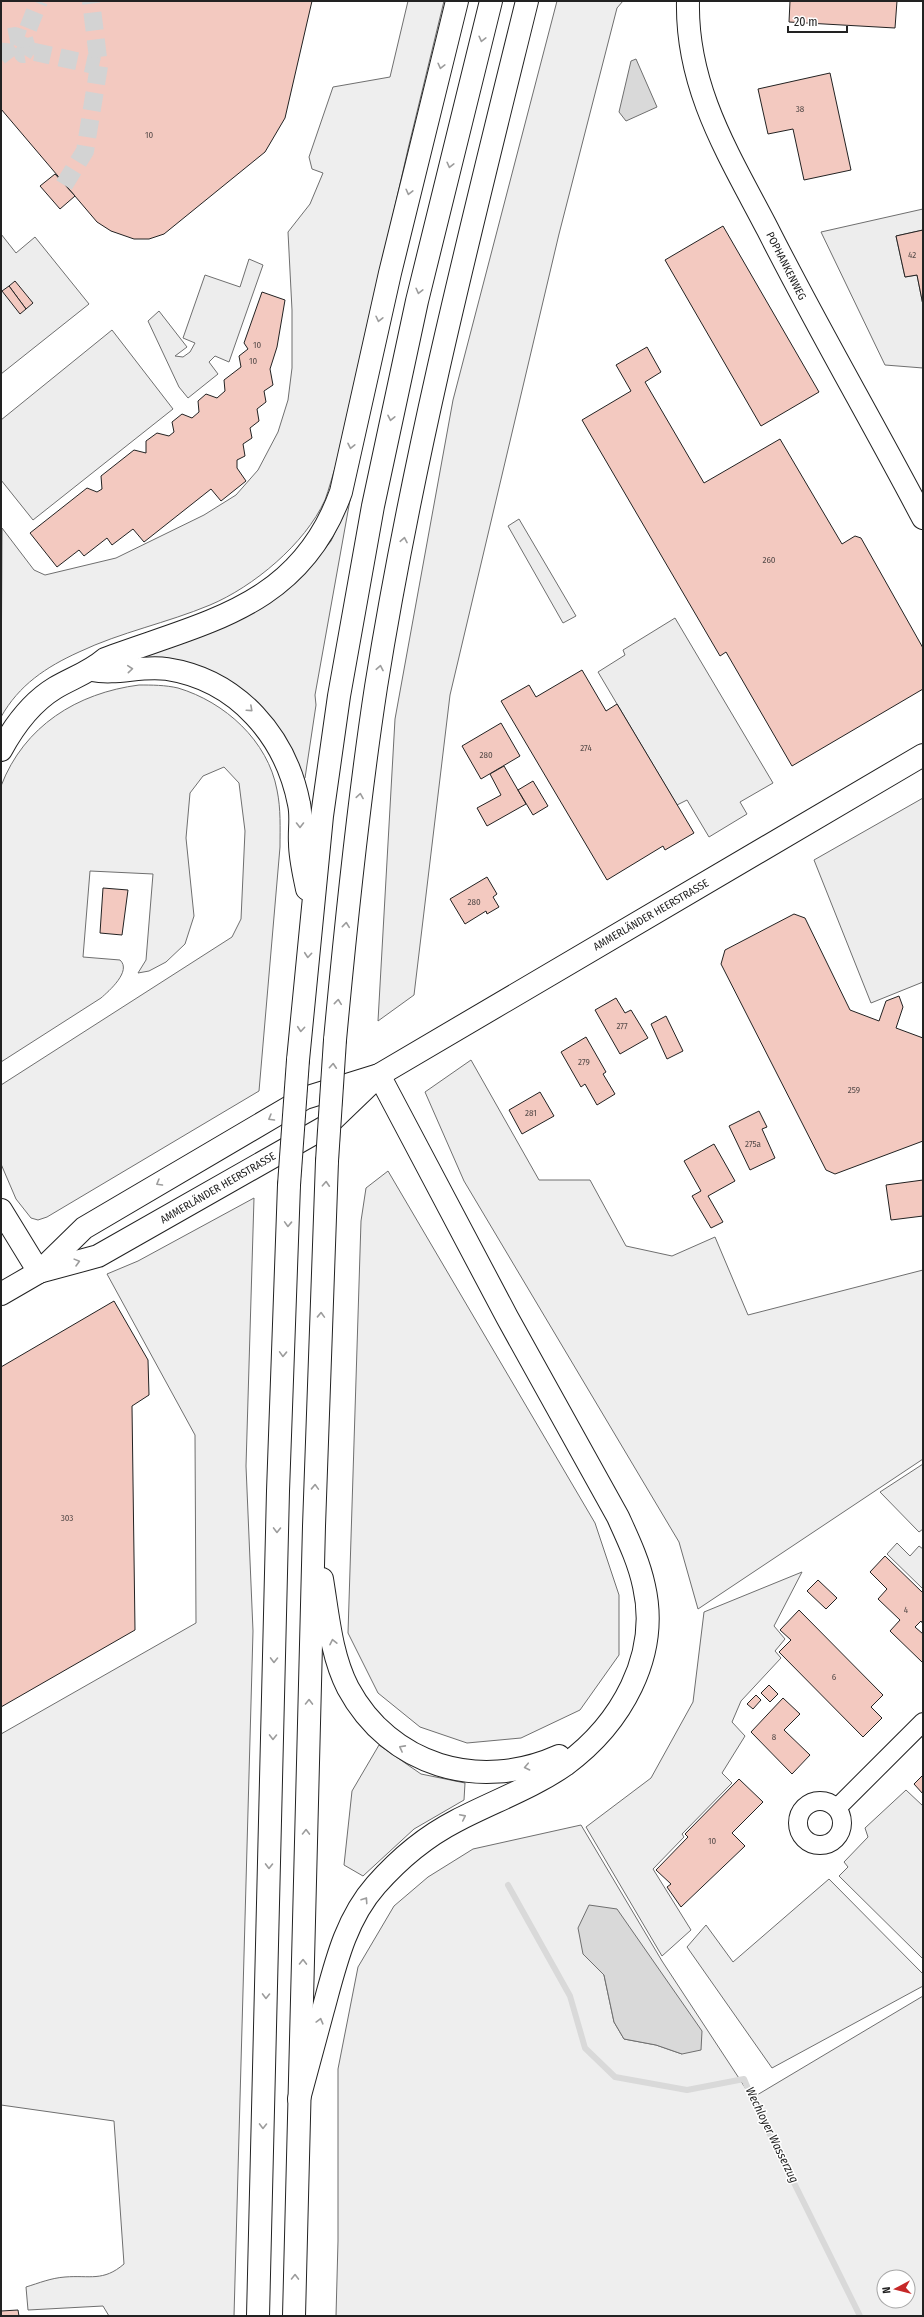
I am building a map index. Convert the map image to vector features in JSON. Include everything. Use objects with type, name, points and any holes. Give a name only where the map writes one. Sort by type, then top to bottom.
[{"type":"main road","points":[[1,750],[15,727],[41,699],[60,686],[92,670],[105,659],[225,616],[265,593],[301,562],[329,523],[341,492],[390,272],[457,1]]},
{"type":"main road","points":[[258,2316],[278,1491],[289,1185],[298,1060],[311,916],[322,816],[339,696],[373,506],[416,301],[491,1]]},
{"type":"main road","points":[[294,2316],[314,1526],[327,1161],[335,1040],[356,823],[380,669],[452,305],[527,1]]},
{"type":"main road","name":"POPHANKENWEG","points":[[688,1],[688,26],[694,64],[699,87],[714,123],[813,318],[856,392],[923,518]]},
{"type":"main road","points":[[92,670],[106,673],[128,669],[154,668],[180,672],[216,686],[254,713],[268,730],[282,753],[295,787],[299,806],[300,844],[311,916]]},
{"type":"main road","name":"AMMERLÄNDER HEERSTRASSE","points":[[1,1294],[39,1272],[84,1228],[305,1098],[379,1075],[923,755]]},
{"type":"main road","points":[[299,2099],[335,1964],[345,1936],[357,1912],[374,1887],[396,1864],[421,1842],[456,1821],[522,1789],[565,1765],[600,1733],[620,1708],[639,1671],[648,1629],[645,1586],[633,1551],[618,1517],[507,1317],[379,1075]]},
{"type":"main road","name":"AMMERLÄNDER HEERSTRASSE","points":[[39,1272],[98,1256],[325,1127],[379,1075]]},
{"type":"main road","points":[[1,1210],[39,1272]]},
{"type":"main road","points":[[314,1526],[333,1646],[348,1688],[371,1722],[397,1745],[432,1763],[469,1772],[507,1771],[540,1764],[569,1751],[600,1733]]},
{"type":"street","points":[[837,1808],[923,1722]]},
{"type":"shaded area","points":[[408,1],[444,1],[408,149],[336,465],[325,500],[316,516],[291,548],[260,575],[243,587],[210,605],[95,645],[55,664],[25,686],[16,695],[1,717],[2,528],[34,570],[45,575],[116,558],[204,515],[236,495],[258,470],[278,432],[288,400],[292,368],[292,310],[288,232],[310,204],[323,173],[312,169],[309,157],[333,87],[390,77]]},
{"type":"shaded area","points":[[557,1],[623,1],[617,8],[559,234],[450,695],[414,995],[378,1021],[395,719],[453,400]]},
{"type":"shaded area","points":[[636,59],[657,107],[626,121],[619,112],[631,61]]},
{"type":"shaded area","points":[[923,209],[923,230],[896,236],[905,277],[917,275],[923,305],[923,368],[885,365],[821,232]]},
{"type":"shaded area","points":[[1,234],[16,253],[35,237],[89,304],[1,374]]},
{"type":"shaded area","points":[[249,259],[263,265],[229,362],[215,356],[209,362],[218,374],[188,398],[179,387],[148,321],[159,311],[187,347],[175,356],[183,357],[190,352],[195,343],[183,338],[205,275],[240,287]]},
{"type":"shaded area","points":[[112,330],[173,409],[33,520],[1,480],[1,420]]},
{"type":"shaded area","points":[[350,500],[315,695],[316,705],[305,778],[301,781],[272,724],[140,658],[311,566],[331,541]]},
{"type":"shaded area","points":[[519,519],[576,616],[563,623],[508,526]]},
{"type":"shaded area","points":[[675,618],[773,783],[740,802],[747,814],[709,837],[687,800],[677,805],[598,672],[625,655],[623,650]]},
{"type":"shaded area","points":[[139,685],[178,688],[195,694],[212,703],[242,726],[264,755],[272,772],[279,804],[280,847],[259,1091],[47,1217],[38,1220],[31,1218],[16,1199],[1,1164],[1,1085],[232,937],[241,919],[245,831],[239,783],[224,767],[203,776],[190,793],[186,838],[194,916],[185,944],[166,962],[149,971],[138,973],[146,960],[153,874],[90,871],[83,957],[120,960],[123,965],[121,975],[114,986],[101,998],[1,1062],[1,786],[11,765],[24,746],[38,730],[55,716],[74,705],[95,696],[116,689]]},
{"type":"shaded area","points":[[923,798],[923,982],[871,1003],[814,860]]},
{"type":"shaded area","points":[[471,1060],[539,1180],[590,1180],[626,1246],[672,1256],[715,1237],[748,1315],[923,1270],[923,1459],[698,1609],[679,1542],[464,1181],[425,1092]]},
{"type":"shaded area","points":[[388,1171],[595,1523],[619,1595],[619,1655],[580,1710],[521,1738],[467,1743],[420,1727],[378,1693],[348,1633],[361,1221],[366,1188]]},
{"type":"shaded area","points":[[254,1198],[246,1466],[253,1631],[234,2316],[109,2316],[103,2306],[28,2310],[26,2287],[60,2278],[103,2275],[116,2270],[124,2264],[114,2121],[1,2105],[1,1734],[196,1623],[195,1435],[107,1274],[138,1261]]},
{"type":"shaded area","points":[[923,1464],[923,1529],[919,1532],[880,1492]]},
{"type":"shaded area","points":[[897,1543],[910,1556],[919,1546],[923,1549],[923,1589],[887,1554]]},
{"type":"shaded area","points":[[802,1572],[774,1626],[785,1639],[775,1651],[781,1658],[741,1701],[732,1722],[745,1736],[722,1773],[732,1783],[682,1834],[684,1837],[653,1869],[691,1930],[662,1956],[586,1827],[651,1778],[693,1702],[704,1612]]},
{"type":"shaded area","points":[[379,1745],[421,1774],[465,1783],[464,1800],[414,1829],[363,1876],[344,1865],[352,1791]]},
{"type":"shaded area","points":[[906,1790],[923,1806],[923,1959],[839,1876],[848,1867],[844,1862],[868,1837],[865,1828]]},
{"type":"shaded area","points":[[581,1825],[662,1961],[752,2098],[923,1996],[923,2316],[336,2316],[338,2241],[338,2069],[358,1967],[394,1906],[428,1877],[473,1849]],"holes":[[[604,1975],[682,2054],[656,2045],[624,2039],[614,2022]]]},
{"type":"shaded area","points":[[829,1879],[923,1974],[923,1986],[772,2068],[687,1947],[706,1925],[733,1962]]},
{"type":"shaded area","points":[[589,1905],[617,1909],[702,2031],[701,2050],[682,2054],[656,2045],[624,2039],[614,2022],[604,1975],[583,1954],[578,1928]]},
{"type":"building","points":[[1,1],[312,1],[285,118],[265,152],[164,234],[149,239],[134,239],[111,231],[97,222],[1,109]]},
{"type":"building","points":[[790,1],[897,1],[895,28],[789,22]]},
{"type":"building","points":[[830,73],[851,170],[804,180],[793,129],[768,134],[758,89]]},
{"type":"building","points":[[55,174],[75,196],[60,209],[40,186]]},
{"type":"building","points":[[723,226],[819,392],[761,426],[665,260]]},
{"type":"building","points":[[923,230],[923,305],[917,275],[905,277],[896,236]]},
{"type":"building","points":[[15,281],[33,303],[26,309],[9,286]]},
{"type":"building","points":[[9,286],[26,309],[20,314],[2,291]]},
{"type":"building","points":[[262,292],[285,300],[277,347],[270,369],[273,385],[264,391],[266,402],[257,409],[259,421],[250,428],[252,438],[243,444],[245,456],[237,460],[237,468],[246,481],[221,501],[211,489],[144,542],[133,529],[112,545],[107,538],[84,556],[79,550],[57,567],[30,533],[87,488],[97,492],[102,489],[101,476],[134,450],[146,453],[146,441],[157,433],[169,436],[174,432],[172,422],[182,414],[192,418],[199,412],[198,401],[206,394],[217,398],[225,391],[224,380],[241,367],[239,356],[248,349],[244,343]]},
{"type":"building","points":[[647,347],[661,372],[645,382],[704,483],[780,439],[842,544],[855,536],[861,538],[923,648],[923,689],[792,766],[726,652],[720,656],[582,420],[631,391],[616,365]]},
{"type":"building","points":[[582,670],[606,711],[617,704],[694,833],[665,850],[663,846],[607,880],[501,701],[529,685],[536,697]]},
{"type":"building","points":[[501,723],[520,756],[481,779],[462,746]]},
{"type":"building","points":[[504,766],[526,804],[487,826],[477,808],[501,795],[490,774]]},
{"type":"building","points":[[533,781],[548,806],[533,815],[518,790]]},
{"type":"building","points":[[487,877],[497,894],[493,897],[499,907],[487,914],[486,911],[465,924],[450,899]]},
{"type":"building","points":[[103,888],[128,890],[122,935],[100,933]]},
{"type":"building","points":[[794,914],[805,918],[850,1010],[879,1021],[886,1001],[899,996],[903,1007],[896,1028],[923,1038],[923,1141],[835,1174],[826,1170],[721,964],[725,950]]},
{"type":"building","points":[[616,998],[625,1013],[631,1010],[648,1038],[620,1054],[595,1010]]},
{"type":"building","points":[[666,1016],[683,1051],[667,1059],[651,1024]]},
{"type":"building","points":[[586,1037],[606,1072],[603,1074],[615,1094],[597,1105],[585,1084],[581,1087],[561,1052]]},
{"type":"building","points":[[540,1092],[554,1116],[522,1134],[509,1110]]},
{"type":"building","points":[[759,1111],[767,1127],[762,1129],[775,1158],[750,1170],[729,1126]]},
{"type":"building","points":[[714,1144],[735,1181],[708,1196],[723,1222],[711,1228],[692,1196],[701,1191],[684,1161]]},
{"type":"building","points":[[923,1180],[923,1216],[891,1220],[886,1185]]},
{"type":"building","points":[[114,1301],[148,1360],[149,1395],[132,1406],[135,1630],[1,1707],[1,1367]]},
{"type":"building","points":[[885,1556],[923,1593],[923,1624],[921,1621],[915,1627],[923,1634],[923,1663],[890,1631],[900,1620],[878,1599],[887,1589],[870,1572]]},
{"type":"building","points":[[818,1580],[837,1598],[826,1609],[807,1591]]},
{"type":"building","points":[[799,1610],[883,1695],[871,1707],[882,1718],[863,1737],[779,1652],[791,1640],[780,1630]]},
{"type":"building","points":[[769,1685],[778,1694],[770,1702],[761,1693]]},
{"type":"building","points":[[756,1695],[761,1700],[753,1709],[747,1704]]},
{"type":"building","points":[[783,1698],[800,1714],[784,1730],[810,1755],[792,1774],[751,1732]]},
{"type":"building","points":[[923,1775],[923,1794],[914,1784]]},
{"type":"building","points":[[739,1779],[763,1802],[732,1833],[745,1846],[681,1907],[667,1887],[671,1884],[656,1870],[688,1837],[685,1834]]},
{"type":"building","points":[[18,2310],[19,2316],[1,2316],[1,2311]]},
{"type":"waterway","name":"Wechloyer Wasserzug","points":[[508,1885],[570,1996],[585,2048],[615,2077],[687,2090],[744,2079],[860,2316]]},
{"type":"tunnel","points":[[12,58],[4,48],[5,38],[15,36],[24,39],[39,1]]},
{"type":"tunnel","points":[[64,185],[85,151],[99,66],[91,1]]},
{"type":"tunnel","points":[[24,39],[27,48],[23,54],[35,52],[99,66]]}]
